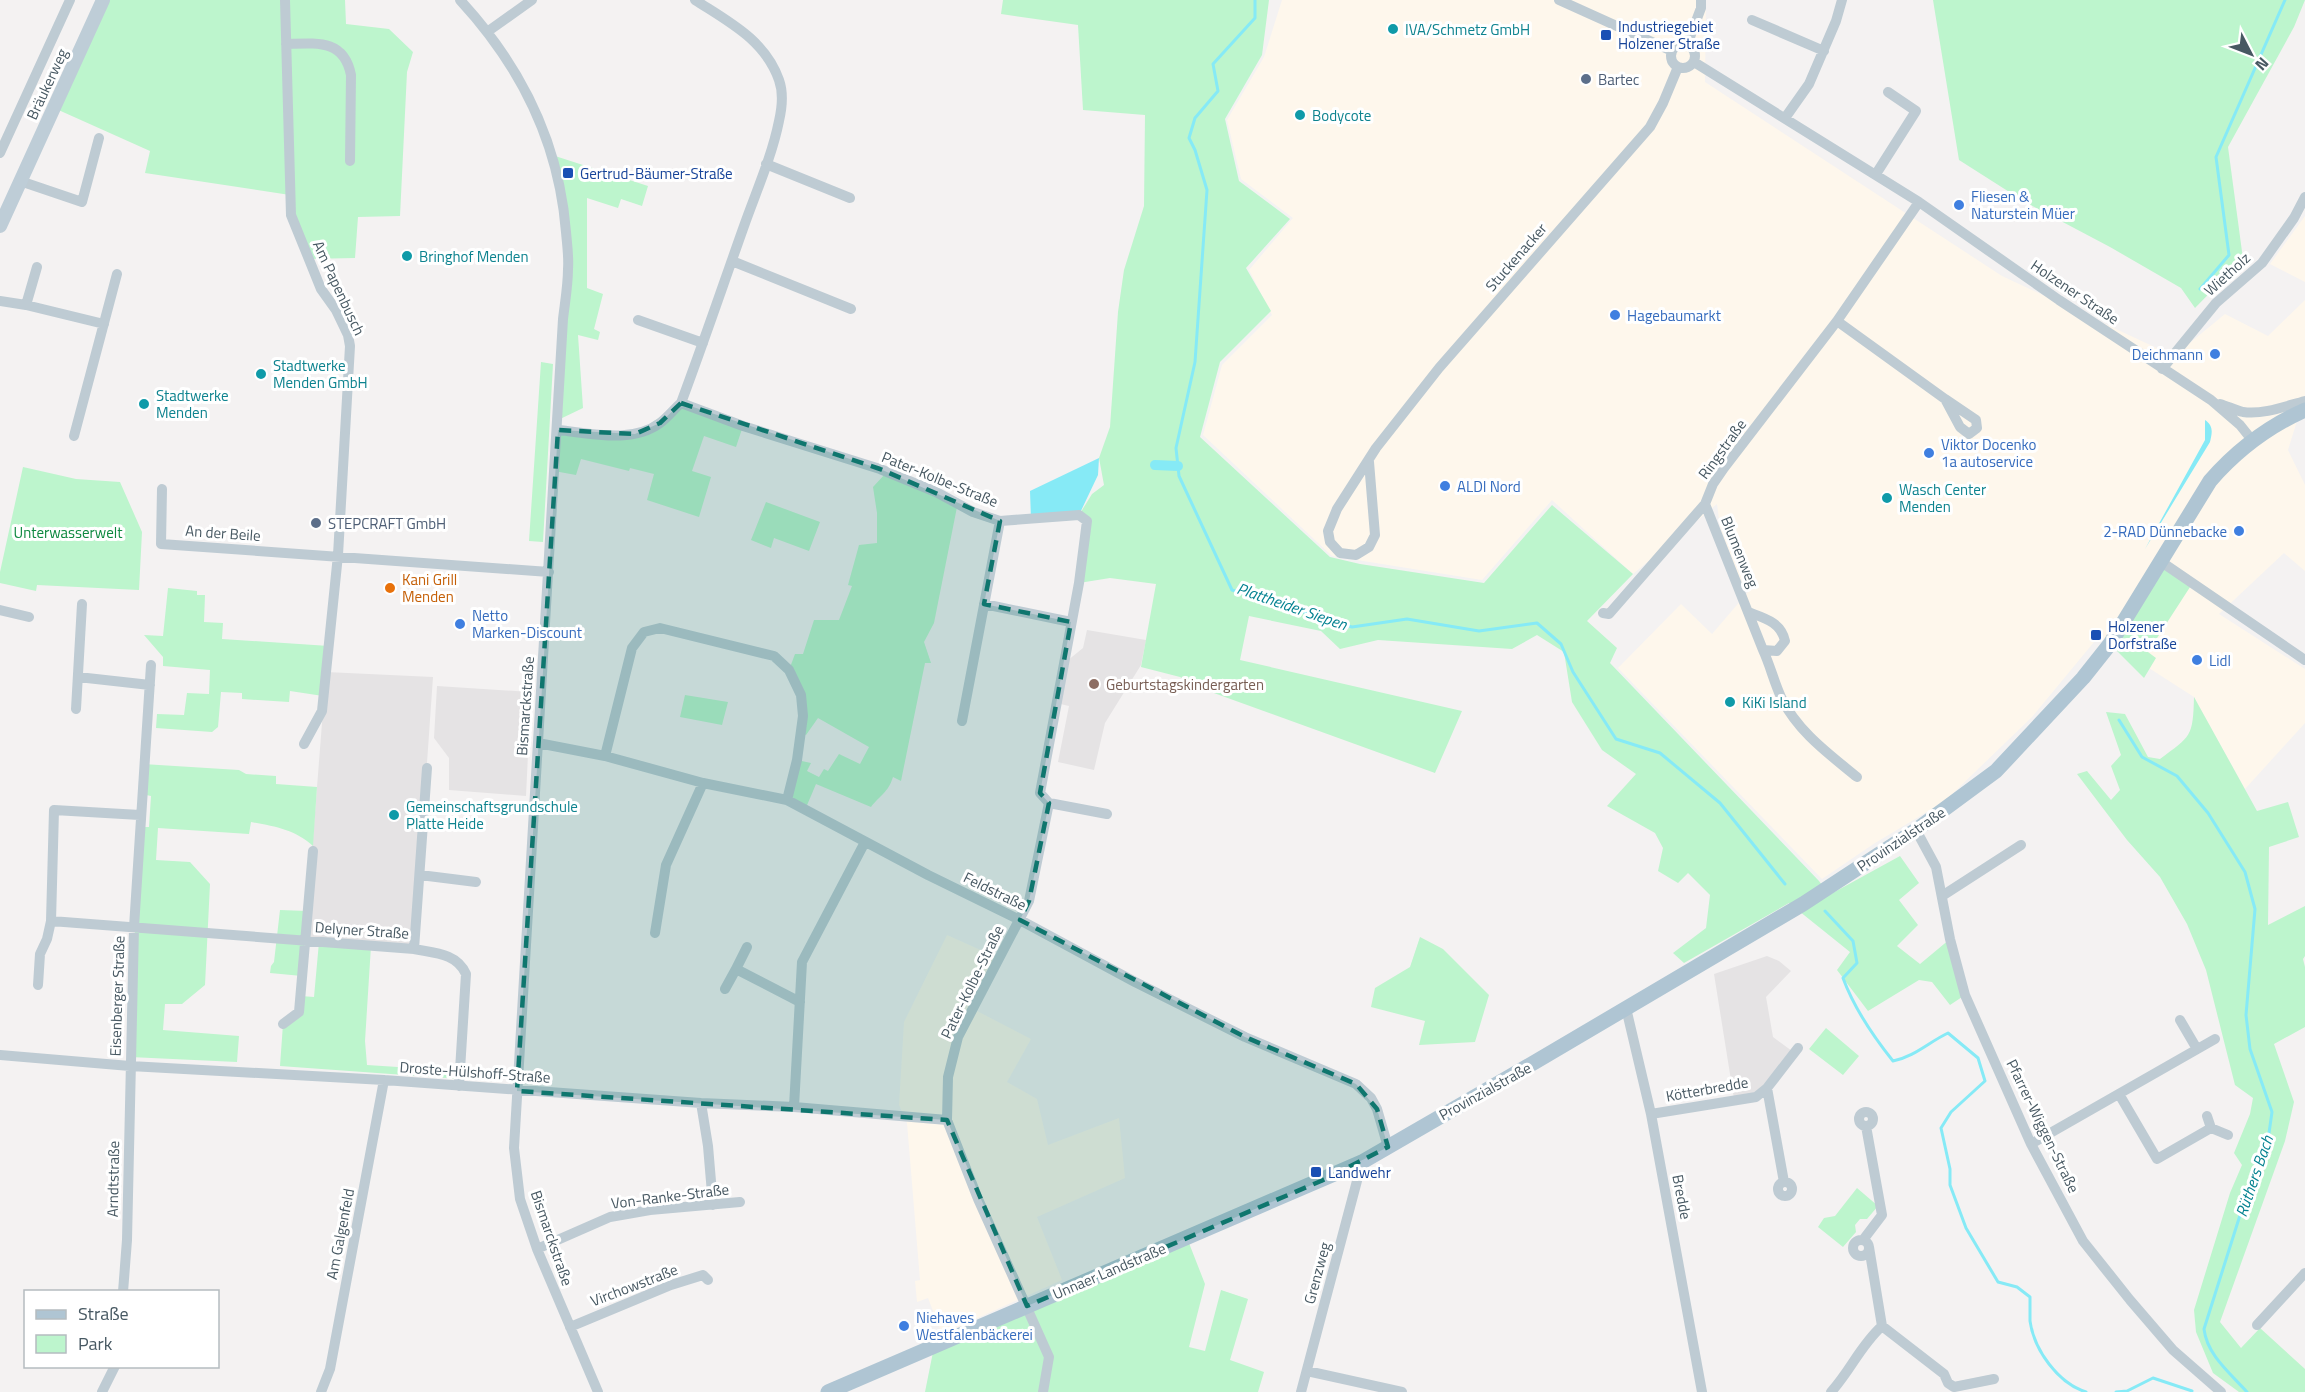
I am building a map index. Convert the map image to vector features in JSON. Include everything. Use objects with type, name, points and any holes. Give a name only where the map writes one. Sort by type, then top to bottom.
[{"type":"main road","name":"Bräukerweg","points":[[0,226],[3,215],[103,0]]},
{"type":"main road","name":"Provinzialstraße","points":[[1388,1147],[1803,904],[1916,830],[1996,771],[2055,708],[2110,644],[2210,481],[2229,459],[2253,440],[2284,420],[2305,410]]},
{"type":"main road","name":"Unnaer Landstraße","points":[[828,1392],[1362,1162],[1388,1147]]},
{"type":"street","points":[[0,153],[70,0]]},
{"type":"street","name":"Am Papenbusch","points":[[285,0],[291,215],[321,289],[336,310],[348,335],[350,346],[338,555],[322,711],[304,744]]},
{"type":"street","name":"Bismarckstraße","points":[[460,0],[512,66],[532,104],[550,150],[564,202],[569,267],[563,319],[514,1148],[520,1199],[537,1249],[598,1392]]},
{"type":"street","points":[[487,32],[532,0]]},
{"type":"street","points":[[558,430],[635,435],[660,423],[681,403],[766,164],[779,123],[782,101],[775,70],[766,54],[750,36],[695,0]]},
{"type":"street","points":[[1559,0],[1672,51]]},
{"type":"street","points":[[1687,45],[1701,8],[1701,0]]},
{"type":"street","points":[[1785,118],[1809,84],[1824,51],[1842,0]]},
{"type":"street","points":[[1752,20],[1824,51]]},
{"type":"street","points":[[286,44],[333,46],[342,52],[348,62],[351,75],[350,161]]},
{"type":"street","points":[[1679,45],[1687,45],[1694,52],[1694,62],[1686,68],[1678,67],[1671,58],[1672,51],[1679,45]]},
{"type":"street","name":"Holzener Straße","points":[[1694,62],[1919,202],[2059,300],[2211,400],[2240,425],[2253,440]]},
{"type":"street","name":"Stuckenacker","points":[[1369,462],[1375,535],[1369,547],[1356,555],[1340,553],[1330,542],[1328,531],[1337,509],[1376,448],[1439,369],[1650,127],[1678,67]]},
{"type":"street","points":[[1876,174],[1916,111],[1888,92]]},
{"type":"street","points":[[20,181],[82,202],[99,138]]},
{"type":"street","points":[[766,164],[850,198]]},
{"type":"street","name":"Wietholz","points":[[2162,369],[2216,303],[2262,263],[2294,218],[2305,197]]},
{"type":"street","name":"Ringstraße","points":[[1603,613],[1609,614],[1705,504],[1713,484],[1724,468],[1837,321],[1919,202]]},
{"type":"street","points":[[732,261],[851,309]]},
{"type":"street","points":[[26,305],[37,267]]},
{"type":"street","points":[[74,436],[117,274]]},
{"type":"street","points":[[0,301],[104,324]]},
{"type":"street","points":[[638,320],[703,343]]},
{"type":"street","points":[[1837,321],[1945,399]]},
{"type":"street","points":[[2211,400],[2243,412],[2273,410],[2305,401]]},
{"type":"street","name":"Pater-Kolbe-Straße","points":[[681,403],[743,426],[880,469],[936,492],[973,512],[1000,520],[1079,515],[1087,521],[1040,793],[1048,803],[1029,901],[958,1037],[948,1077],[947,1120],[978,1198],[1048,1357],[1043,1392]]},
{"type":"street","name":"An der Beile","points":[[162,489],[161,544],[338,555]]},
{"type":"street","name":"Blumenweg","points":[[1705,504],[1781,697],[1792,716],[1823,750],[1857,777]]},
{"type":"street","points":[[962,721],[1000,520]]},
{"type":"street","points":[[338,555],[549,572]]},
{"type":"street","points":[[2160,561],[2305,660]]},
{"type":"street","points":[[76,709],[82,604]]},
{"type":"street","points":[[984,604],[1071,622]]},
{"type":"street","points":[[0,610],[29,617]]},
{"type":"street","name":"Blumenweg","points":[[1748,612],[1771,621],[1783,631],[1785,641],[1777,651],[1763,650]]},
{"type":"street","points":[[605,756],[632,648],[644,632],[660,628],[764,653],[774,656],[789,670],[801,695],[803,717],[797,760],[787,800]]},
{"type":"street","name":"Eisenberger Straße","points":[[130,1066],[134,927],[151,665]]},
{"type":"street","points":[[78,677],[150,685]]},
{"type":"street","name":"Feldstraße","points":[[538,743],[605,756],[703,783],[787,800],[1245,1037],[1356,1084],[1371,1098],[1377,1109],[1388,1147]]},
{"type":"street","points":[[414,949],[427,768]]},
{"type":"street","points":[[655,933],[666,865],[703,783]]},
{"type":"street","points":[[1048,803],[1107,813]]},
{"type":"street","points":[[38,985],[40,954],[47,939],[51,921],[54,810],[140,815]]},
{"type":"street","name":"Pfarrer-Wiggen-Straße","points":[[1916,830],[1936,867],[1950,939],[1965,995],[2031,1144],[2084,1241],[2132,1304],[2173,1350],[2217,1391]]},
{"type":"street","points":[[794,1107],[802,962],[865,842]]},
{"type":"street","points":[[1942,896],[2021,845]]},
{"type":"street","points":[[283,1024],[299,1012],[313,850]]},
{"type":"street","points":[[420,875],[476,882]]},
{"type":"street","name":"Eisenberger Straße","points":[[51,921],[134,927]]},
{"type":"street","name":"Delyner Straße","points":[[134,927],[414,949],[452,958],[462,965],[466,974],[459,1086]]},
{"type":"street","points":[[725,989],[747,947]]},
{"type":"street","points":[[736,969],[800,1002]]},
{"type":"street","name":"Bredde","points":[[1626,1008],[1651,1114],[1702,1392]]},
{"type":"street","points":[[2180,1020],[2197,1049]]},
{"type":"street","points":[[2031,1144],[2215,1039]]},
{"type":"street","name":"Kötterbredde","points":[[1651,1114],[1756,1097],[1767,1088],[1798,1048]]},
{"type":"street","name":"Droste-Hülshoff-Straße","points":[[0,1055],[130,1066],[794,1107],[947,1120]]},
{"type":"street","name":"Arndtstraße","points":[[123,1290],[127,1240],[130,1066]]},
{"type":"street","name":"Am Galgenfeld","points":[[321,1392],[330,1369],[384,1080]]},
{"type":"street","name":"Kötterbredde","points":[[1767,1088],[1784,1182]]},
{"type":"street","points":[[2119,1094],[2157,1159],[2211,1128]]},
{"type":"street","points":[[701,1103],[708,1146],[713,1205]]},
{"type":"street","points":[[2207,1116],[2211,1128],[2228,1135]]},
{"type":"street","points":[[1866,1126],[1882,1215],[1866,1244],[1882,1326],[1944,1374],[1948,1383],[1954,1387],[1994,1379]]},
{"type":"street","name":"Grenzweg","points":[[1301,1392],[1362,1162]]},
{"type":"street","name":"Von-Ranke-Straße","points":[[537,1249],[610,1217],[650,1210],[740,1202]]},
{"type":"street","points":[[2257,1325],[2305,1273]]},
{"type":"street","name":"Virchowstraße","points":[[570,1327],[672,1285],[703,1275],[708,1280]]},
{"type":"street","points":[[1831,1392],[1852,1366],[1867,1340],[1882,1326]]},
{"type":"street","points":[[102,1392],[114,1368]]},
{"type":"street","points":[[1307,1371],[1402,1392]]},
{"type":"highlighted area","points":[[681,403],[880,469],[1000,521],[984,604],[1071,622],[1040,793],[1049,803],[1029,901],[1020,920],[1245,1037],[1356,1084],[1377,1109],[1388,1147],[1321,1181],[1027,1306],[947,1120],[517,1091],[558,430],[635,434],[660,423]]},
{"type":"shaded area","points":[[1282,0],[1706,0],[1705,82],[2002,276],[2174,356],[2225,314],[2268,336],[2305,300],[2305,395],[2288,450],[2305,485],[2305,571],[2284,553],[2219,614],[2305,669],[2305,723],[2245,789],[2194,697],[2099,636],[2032,717],[1945,801],[1875,843],[1822,879],[1618,668],[1681,604],[1712,634],[1748,592],[1737,573],[1720,527],[1717,504],[1633,574],[1552,500],[1482,580],[1332,556],[1203,435],[1222,365],[1272,315],[1249,270],[1293,218],[1241,179],[1227,120],[1264,57]]},
{"type":"shaded area","points":[[2305,216],[2305,282],[2270,264]]},
{"type":"shaded area","name":"Geburtstagskindergarten","points":[[1087,630],[1146,640],[1141,665],[1105,723],[1094,770],[1058,762],[1069,706],[1056,703],[1062,665],[1083,648]]},
{"type":"shaded area","points":[[326,672],[433,677],[414,949],[305,941]]},
{"type":"shaded area","points":[[437,686],[531,692],[526,796],[449,790],[449,758],[434,738]]},
{"type":"shaded area","points":[[947,935],[1003,960],[977,1011],[1031,1039],[1007,1082],[1037,1099],[1048,1145],[1119,1118],[1125,1178],[1037,1217],[1062,1280],[942,1334],[928,1298],[917,1302],[915,1281],[920,1280],[907,1123],[899,1105],[904,1022]]},
{"type":"shaded area","points":[[1767,956],[1779,961],[1791,971],[1766,997],[1773,1037],[1792,1051],[1756,1094],[1734,1099],[1714,974]]},
{"type":"green space","points":[[103,0],[345,0],[346,24],[389,29],[413,52],[407,72],[400,216],[358,217],[355,258],[308,259],[290,195],[145,173],[150,151],[54,108]]},
{"type":"green space","points":[[1003,0],[1269,0],[1262,55],[1225,119],[1239,181],[1290,219],[1246,268],[1271,311],[1220,362],[1200,437],[1330,557],[1360,564],[1484,583],[1552,505],[1633,574],[1587,621],[1617,648],[1610,663],[1819,881],[1829,895],[1900,856],[1919,883],[1899,900],[1918,925],[1897,946],[1920,964],[1950,939],[1965,995],[1950,1005],[1932,982],[1919,980],[1868,1011],[1837,970],[1850,952],[1789,903],[1684,963],[1673,953],[1706,928],[1710,895],[1688,873],[1678,883],[1658,871],[1663,848],[1655,833],[1607,806],[1636,774],[1602,750],[1572,702],[1564,652],[1537,635],[1512,649],[1378,640],[1340,649],[1321,631],[1249,616],[1240,660],[1462,711],[1435,773],[1200,688],[1180,677],[1141,667],[1156,584],[1110,578],[1079,583],[1087,522],[1079,515],[1092,494],[1104,485],[1099,458],[1110,427],[1118,312],[1124,270],[1144,206],[1145,115],[1083,110],[1078,25],[1001,14]]},
{"type":"green space","points":[[1933,0],[2305,0],[2294,27],[2228,147],[2243,259],[2195,308],[2181,288],[2025,202],[1959,160]]},
{"type":"green space","points":[[552,155],[648,186],[642,206],[621,199],[618,208],[587,198],[587,288],[603,294],[594,329],[600,332],[598,340],[578,335],[583,408],[558,420],[569,267]]},
{"type":"green space","points":[[541,362],[553,364],[543,542],[529,541]]},
{"type":"green space","points":[[681,403],[743,426],[736,447],[704,436],[692,471],[711,477],[699,517],[647,500],[654,474],[630,468],[629,471],[581,459],[576,475],[554,471],[558,430],[635,434]]},
{"type":"green space","name":"Unterwasserwelt","points":[[23,467],[76,479],[120,482],[142,532],[139,590],[37,585],[36,591],[0,583],[0,572]]},
{"type":"green space","points":[[885,474],[957,507],[934,623],[924,642],[931,663],[925,663],[901,781],[893,777],[886,790],[871,807],[816,784],[805,810],[787,800],[797,760],[811,763],[807,771],[819,777],[824,769],[828,771],[839,754],[860,764],[869,747],[818,718],[806,735],[801,732],[803,716],[789,670],[795,654],[803,654],[814,620],[839,620],[852,586],[848,585],[859,545],[877,543],[877,513],[873,487]]},
{"type":"green space","points":[[766,502],[820,522],[809,551],[774,538],[771,548],[751,540]]},
{"type":"green space","points":[[2160,561],[2192,584],[2148,652],[2156,658],[2144,678],[2110,644]]},
{"type":"green space","points":[[168,588],[197,591],[197,595],[205,595],[204,622],[223,623],[222,639],[329,646],[323,696],[290,691],[289,702],[242,699],[242,693],[221,692],[218,727],[212,732],[156,728],[157,714],[184,715],[187,693],[209,694],[210,670],[163,666],[163,657],[144,635],[163,636]]},
{"type":"green space","points":[[685,695],[728,702],[722,725],[680,717]]},
{"type":"green space","points":[[2194,697],[2257,811],[2288,802],[2299,837],[2269,847],[2268,925],[2305,906],[2305,956],[2303,959],[2305,1027],[2274,1044],[2294,1102],[2285,1141],[2220,1322],[2241,1348],[2260,1328],[2305,1369],[2305,1392],[2239,1392],[2213,1373],[2196,1332],[2194,1310],[2230,1193],[2242,1165],[2234,1153],[2250,1114],[2253,1098],[2235,1085],[2206,970],[2187,924],[2160,877],[2127,840],[2077,774],[2087,771],[2111,800],[2120,790],[2111,766],[2121,755],[2106,712],[2125,714],[2148,757],[2160,759],[2184,740],[2188,734],[2193,720]]},
{"type":"green space","points":[[143,764],[239,770],[246,774],[276,776],[276,784],[317,787],[313,846],[292,832],[251,822],[249,834],[158,828],[156,860],[190,862],[210,884],[205,985],[182,1004],[165,1004],[163,1030],[239,1036],[237,1062],[130,1057],[139,827],[149,827],[151,796],[141,794]]},
{"type":"green space","points":[[280,910],[307,911],[302,976],[270,973],[274,962]]},
{"type":"green space","points":[[1420,937],[1443,949],[1489,995],[1475,1042],[1419,1045],[1425,1021],[1371,1007],[1375,988],[1410,967]]},
{"type":"green space","points":[[319,942],[371,946],[365,1041],[367,1065],[460,1071],[460,1079],[280,1066],[283,1024],[299,1012],[301,996],[314,997]]},
{"type":"green space","points":[[1826,1028],[1859,1056],[1843,1075],[1809,1049]]},
{"type":"green space","points":[[1857,1188],[1878,1206],[1867,1219],[1860,1219],[1855,1225],[1856,1232],[1843,1247],[1818,1227],[1824,1218],[1835,1216]]},
{"type":"green space","points":[[1187,1238],[1205,1284],[1189,1347],[1205,1351],[1221,1290],[1248,1299],[1230,1360],[1264,1372],[1258,1392],[925,1392],[934,1347]]},
{"type":"water","points":[[2205,420],[2211,427],[2210,442],[2145,549],[2205,440]]},
{"type":"water","points":[[1099,458],[1098,475],[1079,515],[1031,519],[1030,491]]},
{"type":"waterway","name":"Plattheider Siepen","points":[[1255,0],[1255,18],[1213,64],[1218,91],[1195,118],[1189,138],[1207,190],[1195,362],[1176,448],[1179,476],[1232,590],[1352,627],[1407,619],[1479,631],[1537,623],[1561,644],[1573,672],[1616,739],[1660,753],[1720,803],[1785,884]]},
{"type":"waterway","name":"Rüthers Bach","points":[[2200,289],[2229,255],[2216,157],[2285,0]]},
{"type":"waterway","points":[[1155,465],[1178,466]]},
{"type":"waterway","name":"Rüthers Bach","points":[[2119,720],[2142,757],[2177,776],[2208,813],[2245,872],[2255,909],[2246,1015],[2250,1049],[2272,1112],[2267,1147],[2248,1190],[2204,1329],[2214,1355],[2247,1392]]},
{"type":"waterway","name":"Plattheider Siepen","points":[[1825,911],[1853,941],[1857,963],[1843,978],[1865,1021],[1893,1061],[1915,1053],[1948,1033],[1978,1058],[1985,1081],[1951,1112],[1941,1128],[1950,1169],[1950,1185],[1966,1228],[1998,1282],[2017,1287],[2030,1297],[2032,1332],[2042,1354],[2066,1381],[2086,1392]]},
{"type":"waterway","name":"Plattheider Siepen","points":[[2116,1392],[2127,1391],[2153,1378],[2192,1391]]},
{"type":"place","name":"IVA/Schmetz GmbH","points":[[1393,29]]},
{"type":"place","name":"Industriegebiet Holzener Straße","points":[[1606,35]]},
{"type":"place","name":"Bartec","points":[[1586,79]]},
{"type":"place","name":"Bodycote","points":[[1300,115]]},
{"type":"place","name":"Gertrud-Bäumer-Straße","points":[[568,173]]},
{"type":"place","name":"Fliesen & Naturstein Müer","points":[[1959,205]]},
{"type":"place","name":"Bringhof Menden","points":[[407,256]]},
{"type":"place","name":"Hagebaumarkt","points":[[1615,315]]},
{"type":"place","name":"Deichmann","points":[[2215,354]]},
{"type":"place","name":"Stadtwerke Menden GmbH","points":[[261,374]]},
{"type":"place","name":"Stadtwerke Menden","points":[[144,404]]},
{"type":"place","name":"Viktor Docenko 1a autoservice","points":[[1929,453]]},
{"type":"place","name":"ALDI Nord","points":[[1445,486]]},
{"type":"place","name":"Wasch Center Menden","points":[[1887,498]]},
{"type":"place","name":"STEPCRAFT GmbH","points":[[316,523]]},
{"type":"place","name":"2-RAD Dünnebacke","points":[[2239,531]]},
{"type":"place","name":"Kani Grill Menden","points":[[390,588]]},
{"type":"place","name":"Netto Marken-Discount","points":[[460,624]]},
{"type":"place","name":"Holzener Dorfstraße","points":[[2096,635]]},
{"type":"place","name":"Lidl","points":[[2197,660]]},
{"type":"place","name":"Geburtstagskindergarten","points":[[1094,684]]},
{"type":"place","name":"KiKi Island","points":[[1730,702]]},
{"type":"place","name":"Gemeinschaftsgrundschule Platte Heide","points":[[394,815]]},
{"type":"place","name":"Landwehr","points":[[1316,1172]]},
{"type":"place","name":"Niehaves Westfalenbäckerei","points":[[904,1326]]}]
